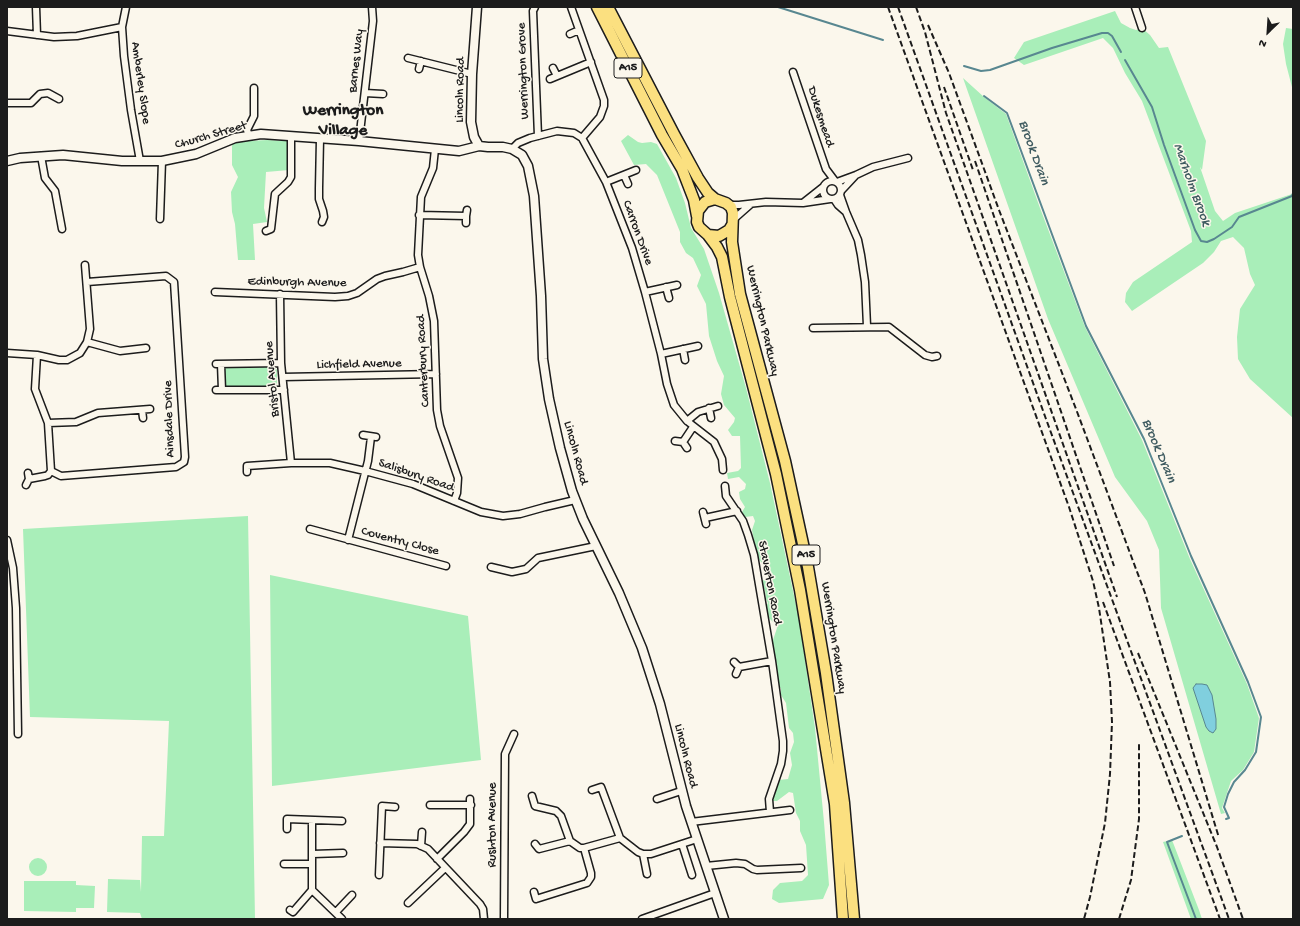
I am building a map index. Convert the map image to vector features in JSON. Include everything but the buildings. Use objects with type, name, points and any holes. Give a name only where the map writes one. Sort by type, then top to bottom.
[{"type":"highway","name":"A15","points":[[597,7],[662,135],[682,169],[694,200],[699,227],[708,235]]},
{"type":"highway","name":"A15","points":[[608,7],[698,178],[708,193],[715,199],[721,200],[728,205],[733,213],[733,222]]},
{"type":"highway","points":[[696,216],[705,202],[715,199]]},
{"type":"highway","points":[[708,235],[713,236],[725,234],[733,222]]},
{"type":"highway","name":"Werrington Parkway","points":[[733,222],[734,255],[740,294],[785,461],[808,567],[826,673],[843,796],[848,915]]},
{"type":"highway","name":"Werrington Parkway","points":[[708,235],[722,257],[730,296],[778,481],[800,590],[835,804],[847,891]]},
{"type":"street","points":[[36,7],[37,35]]},
{"type":"street","name":"Amberley Slope","points":[[126,7],[122,27],[124,56],[140,161]]},
{"type":"street","name":"Barnes Way","points":[[359,141],[373,21],[372,7]]},
{"type":"street","name":"Lincoln Road","points":[[477,7],[472,74],[472,122],[474,137],[479,146]]},
{"type":"street","name":"Werrington Grove","points":[[535,7],[533,11],[538,136]]},
{"type":"street","points":[[479,146],[512,148],[538,136],[557,131],[574,133],[582,138],[600,117],[604,106],[604,100],[571,7]]},
{"type":"street","points":[[1135,7],[1142,28]]},
{"type":"street","points":[[7,31],[54,37],[77,36],[122,27]]},
{"type":"street","points":[[570,34],[579,30]]},
{"type":"street","points":[[408,58],[472,74]]},
{"type":"street","points":[[419,69],[421,61]]},
{"type":"street","points":[[550,79],[591,62]]},
{"type":"street","points":[[554,68],[557,76]]},
{"type":"street","name":"Dukesmead","points":[[793,72],[826,169],[836,181]]},
{"type":"street","points":[[249,136],[247,130],[254,116],[254,88]]},
{"type":"street","points":[[7,103],[31,103],[40,94],[48,93],[58,99]]},
{"type":"street","points":[[365,93],[383,94]]},
{"type":"street","name":"Church Street","points":[[7,161],[20,158],[63,155],[122,161],[162,161],[196,154],[235,138],[262,134],[463,151],[479,146]]},
{"type":"street","points":[[269,232],[275,194],[288,182],[291,177],[291,136]]},
{"type":"street","name":"Carron Drive","points":[[582,138],[606,182],[632,248],[645,292],[670,395],[674,405],[693,427],[714,442],[722,459],[723,470]]},
{"type":"street","points":[[320,139],[319,199],[324,217],[322,222]]},
{"type":"street","name":"Lincoln Road","points":[[512,148],[526,161],[532,184],[537,233],[543,359],[549,399],[560,448],[575,500],[619,593],[642,648],[660,704],[681,791],[724,919]]},
{"type":"street","name":"Canterbury Road","points":[[435,149],[432,168],[422,197],[419,215],[418,255],[420,267],[430,296],[434,321],[437,410],[445,441],[458,478],[457,493],[454,501]]},
{"type":"street","points":[[41,156],[45,178],[55,191],[62,229]]},
{"type":"street","points":[[803,203],[829,181],[836,181],[856,175],[873,167],[908,158]]},
{"type":"street","points":[[160,219],[162,161]]},
{"type":"street","name":"Dukesmead","points":[[824,186],[826,169]]},
{"type":"street","points":[[606,182],[636,170]]},
{"type":"street","name":"Carron Drive","points":[[624,175],[628,184]]},
{"type":"street","points":[[728,205],[766,202],[803,203],[832,199],[841,193],[856,175]]},
{"type":"street","points":[[836,181],[840,185],[846,212],[858,240],[865,282],[867,326]]},
{"type":"street","points":[[824,186],[824,193],[846,212]]},
{"type":"street","points":[[733,222],[741,212],[753,203]]},
{"type":"street","points":[[419,215],[466,220],[467,210]]},
{"type":"street","points":[[7,353],[67,360],[80,353],[87,342],[90,329],[85,265]]},
{"type":"street","name":"Edinburgh Avenue","points":[[215,292],[335,297],[348,296],[357,293],[377,279],[420,267]]},
{"type":"street","name":"Ainsdale Drive","points":[[52,471],[61,476],[174,467],[181,465],[185,459],[174,282],[166,276],[87,282]]},
{"type":"street","points":[[645,292],[677,284]]},
{"type":"street","points":[[666,287],[669,298]]},
{"type":"street","name":"Bristol Avenue","points":[[280,294],[282,363],[290,463]]},
{"type":"street","points":[[813,328],[867,326],[889,327],[925,355],[932,357],[937,356]]},
{"type":"street","points":[[87,342],[120,351],[146,348]]},
{"type":"street","points":[[661,354],[698,346]]},
{"type":"street","points":[[683,349],[686,360]]},
{"type":"street","points":[[28,479],[48,475],[52,471],[48,423],[35,389],[37,356]]},
{"type":"street","points":[[282,363],[218,364],[219,390],[284,390]]},
{"type":"street","name":"Lichfield Avenue","points":[[283,377],[436,374]]},
{"type":"street","points":[[687,421],[698,412],[718,406]]},
{"type":"street","points":[[709,408],[711,418]]},
{"type":"street","points":[[48,423],[76,422],[98,413],[150,409]]},
{"type":"street","points":[[142,410],[143,418]]},
{"type":"street","points":[[683,442],[693,427]]},
{"type":"street","name":"Coventry Close","points":[[348,540],[373,437],[362,435]]},
{"type":"street","points":[[676,441],[683,442],[687,448]]},
{"type":"street","name":"Salisbury Road","points":[[247,459],[247,469],[290,463],[330,463],[413,484],[481,512],[503,516],[520,514],[575,500]]},
{"type":"street","name":"Staverton Road","points":[[725,486],[726,496],[743,521],[754,555],[772,662],[783,751],[781,764],[769,799],[770,812]]},
{"type":"street","points":[[705,518],[737,511]]},
{"type":"street","name":"Coventry Close","points":[[310,529],[446,566]]},
{"type":"street","points":[[7,540],[13,568],[16,608],[18,734]]},
{"type":"street","points":[[491,567],[512,572],[526,569],[538,558],[596,546]]},
{"type":"street","points":[[736,674],[736,665],[772,662]]},
{"type":"street","name":"Rushton Avenue","points":[[504,919],[505,754],[514,734]]},
{"type":"street","points":[[592,790],[601,787],[620,838],[643,854],[651,854],[697,839]]},
{"type":"street","points":[[657,799],[681,791]]},
{"type":"street","points":[[532,796],[535,806],[552,810],[561,816],[570,841],[576,846],[584,848],[620,838]]},
{"type":"street","points":[[430,805],[471,802],[470,824],[437,859]]},
{"type":"street","points":[[379,876],[382,806],[395,806]]},
{"type":"street","points":[[691,822],[790,810]]},
{"type":"street","points":[[287,829],[287,819],[342,821]]},
{"type":"street","points":[[290,910],[293,912],[312,890],[312,820]]},
{"type":"street","points":[[422,832],[422,846]]},
{"type":"street","points":[[535,844],[539,849],[570,841]]},
{"type":"street","points":[[380,843],[418,844],[428,849],[480,904],[484,909],[484,919]]},
{"type":"street","points":[[682,844],[692,875]]},
{"type":"street","points":[[534,892],[536,899],[587,883],[591,877],[591,873],[584,848]]},
{"type":"street","points":[[313,854],[343,853]]},
{"type":"street","points":[[643,854],[647,874]]},
{"type":"street","points":[[706,866],[736,863],[745,864],[757,870],[801,868]]},
{"type":"street","points":[[284,864],[312,864]]},
{"type":"street","points":[[408,903],[445,868]]},
{"type":"street","points":[[312,890],[336,912],[341,919]]},
{"type":"street","points":[[642,919],[660,916],[715,893]]},
{"type":"street","points":[[336,912],[352,895]]},
{"type":"green space","points":[[1115,11],[1121,23],[1136,30],[1142,28],[1150,35],[1159,48],[1168,47],[1206,141],[1202,170],[1200,167],[1215,211],[1223,221],[1235,213],[1292,194],[1293,186],[1293,418],[1250,379],[1238,359],[1237,337],[1240,309],[1255,285],[1250,274],[1244,248],[1233,237],[1221,241],[1214,252],[1203,263],[1132,311],[1125,302],[1126,293],[1133,282],[1192,242],[1191,231],[1142,101],[1125,73],[1113,48],[1103,38],[1024,65],[1014,58],[1024,42]]},
{"type":"green space","points":[[1286,28],[1293,29],[1293,91],[1286,64],[1283,44]]},
{"type":"green space","points":[[963,78],[1006,114],[1085,327],[1142,440],[1190,559],[1247,684],[1259,718],[1254,752],[1243,770],[1231,781],[1222,808],[1225,813],[1221,814],[1161,608],[1159,550],[1147,521],[1115,477],[1048,319]]},
{"type":"green space","points":[[628,135],[638,142],[651,142],[657,144],[676,178],[685,203],[691,228],[704,249],[719,293],[746,388],[770,483],[799,619],[815,728],[824,822],[829,885],[823,899],[779,903],[772,899],[773,890],[780,883],[802,881],[808,875],[806,845],[800,831],[800,821],[796,813],[793,793],[789,792],[777,801],[773,801],[772,796],[774,788],[779,780],[788,779],[792,765],[790,753],[794,742],[793,733],[789,728],[786,703],[781,695],[781,689],[777,682],[772,643],[777,628],[767,616],[765,608],[768,603],[765,590],[762,586],[763,580],[767,581],[769,579],[767,569],[757,557],[752,530],[755,521],[753,516],[745,517],[742,512],[745,507],[740,499],[739,492],[745,489],[746,484],[739,477],[728,479],[727,473],[738,471],[741,468],[740,436],[732,436],[728,430],[735,418],[724,405],[721,394],[724,376],[717,361],[709,336],[706,304],[697,286],[701,275],[693,258],[686,253],[680,242],[680,232],[657,175],[646,164],[634,165],[621,141]]},
{"type":"green space","points":[[267,140],[288,141],[289,170],[266,172],[264,208],[267,222],[253,224],[255,260],[238,260],[231,192],[238,177],[232,165],[232,143]]},
{"type":"green space","points":[[229,366],[274,366],[277,370],[277,384],[274,387],[226,387],[224,384],[224,372],[225,368]]},
{"type":"green space","points":[[248,516],[255,919],[142,919],[140,913],[107,912],[108,879],[140,880],[141,892],[142,836],[164,836],[169,721],[30,717],[23,529]]},
{"type":"green space","points":[[270,575],[468,616],[481,760],[272,786]]},
{"type":"green space","points":[[1172,840],[1202,919],[1191,919],[1163,842]]},
{"type":"green space","points":[[38,858],[42,859],[46,863],[46,871],[42,875],[38,876],[34,875],[30,871],[29,867],[30,863],[34,859]]},
{"type":"green space","points":[[24,881],[76,881],[76,885],[95,886],[94,908],[76,908],[76,912],[24,911]]},
{"type":"water","points":[[1196,684],[1207,685],[1212,695],[1216,719],[1216,729],[1213,733],[1206,727],[1193,688]]},
{"type":"waterway","points":[[778,7],[883,40]]},
{"type":"waterway","name":"Marholm Brook","points":[[964,66],[981,71],[990,70],[1052,48],[1102,33],[1108,33],[1112,36],[1121,52]]},
{"type":"waterway","name":"Marholm Brook","points":[[1125,60],[1152,107],[1164,145],[1195,230],[1201,241],[1207,242],[1214,239],[1232,227],[1239,217],[1292,196],[1293,193]]},
{"type":"waterway","name":"Brook Drain","points":[[984,96],[1007,113],[1086,326],[1144,439],[1191,556],[1248,682],[1261,717],[1256,752],[1245,770],[1234,782],[1228,794],[1224,807],[1229,818],[1226,819]]},
{"type":"waterway","points":[[1182,836],[1167,842],[1196,919]]},
{"type":"railway","points":[[888,7],[1069,507],[1093,581],[1099,608],[1110,682],[1112,722],[1110,774],[1105,823],[1084,919]]},
{"type":"railway","points":[[898,7],[1046,419],[1229,919]]},
{"type":"railway","points":[[916,7],[925,32],[946,113],[1117,597]]},
{"type":"railway","points":[[928,25],[949,73],[999,210],[1145,593],[1219,838]]},
{"type":"railway","points":[[944,87],[973,170]]},
{"type":"railway","points":[[975,161],[1114,566]]},
{"type":"railway","points":[[1103,602],[1220,919]]},
{"type":"railway","points":[[1138,653],[1217,847],[1243,919]]},
{"type":"railway","points":[[1119,919],[1131,880],[1139,819],[1139,744]]},
{"type":"district","name":"Werrington Village","points":[[343,121]]}]
